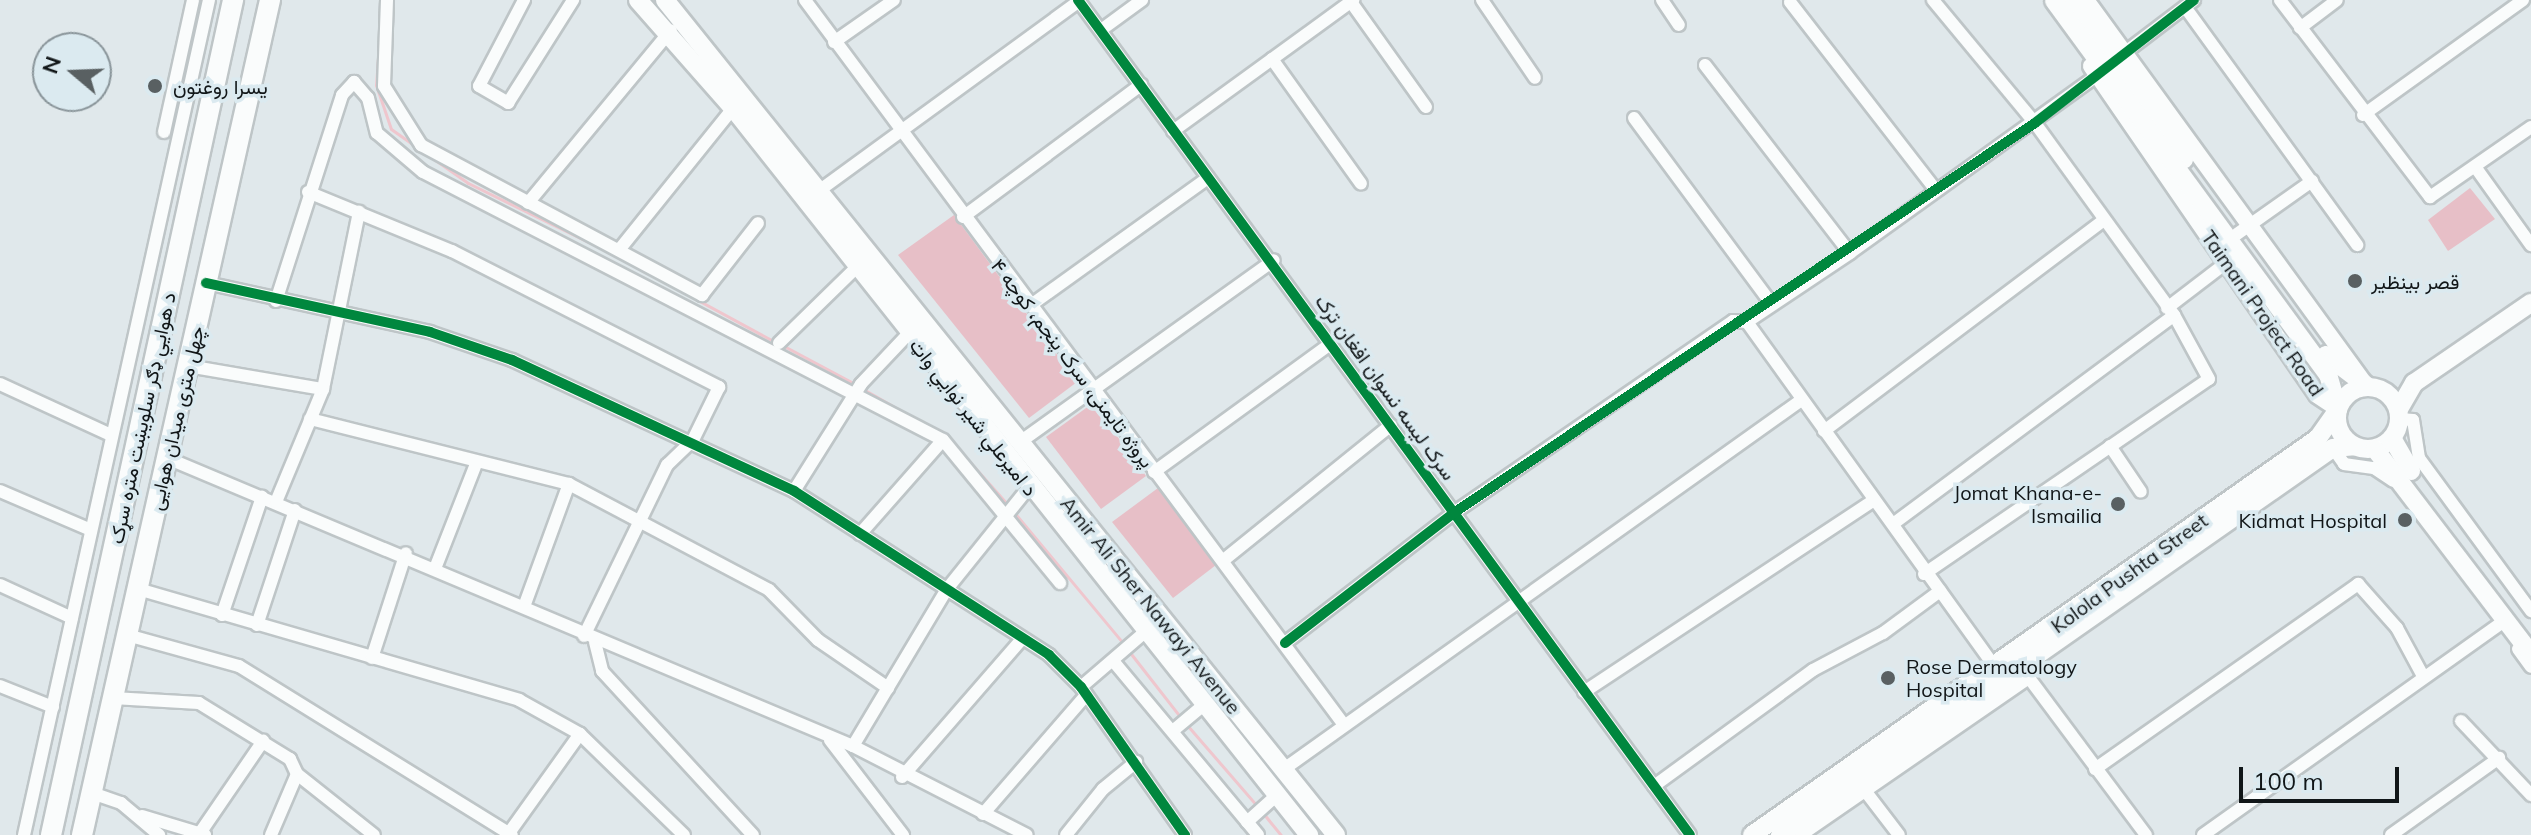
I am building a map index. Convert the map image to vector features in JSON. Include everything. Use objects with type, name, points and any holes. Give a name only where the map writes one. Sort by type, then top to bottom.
[{"type":"main road","name":"د هوايي ډګر سلویښت متره سړک","points":[[51,835],[233,0]]},
{"type":"main road","name":"چهل متری میدان هوایی","points":[[82,835],[270,0]]},
{"type":"main road","name":"د امیرعلي شیر نوايي واټ","points":[[638,0],[675,27],[733,108],[859,265],[1029,487],[1309,835]]},
{"type":"main road","name":"Amir Ali Sher Nawayi Avenue","points":[[665,0],[675,27],[820,190],[1336,835]]},
{"type":"main road","name":"Taimani Project Road","points":[[2054,0],[2243,229],[2334,366],[2372,387]]},
{"type":"main road","name":"Taimani Project Road","points":[[2070,0],[2232,258],[2328,375],[2338,409]]},
{"type":"main road","points":[[2354,446],[2340,432],[2338,409],[2372,387],[2414,383],[2531,303]]},
{"type":"main road","points":[[2375,449],[2392,438],[2399,414],[2414,383]]},
{"type":"main road","points":[[2372,387],[2399,414]]},
{"type":"main road","name":"Kolola Pushta Street","points":[[1752,835],[1996,668],[2318,438],[2338,409]]},
{"type":"main road","points":[[2392,438],[2531,634]]},
{"type":"main road","points":[[1780,835],[2026,673],[2333,448],[2354,446],[2375,449],[2519,615],[2531,654]]},
{"type":"street","points":[[24,835],[91,530],[182,86],[193,0]]},
{"type":"street","points":[[164,132],[209,0]]},
{"type":"street","points":[[387,0],[384,86],[405,129],[528,203],[702,295],[758,223]]},
{"type":"street","points":[[524,0],[479,86],[508,103],[573,0]]},
{"type":"street","name":"پروژه تایمنی، سرک پنجم، کوچه ۴","points":[[805,0],[900,133],[1154,472],[1225,559],[1344,725]]},
{"type":"street","points":[[834,42],[894,0]]},
{"type":"street","points":[[820,190],[1078,0]]},
{"type":"street","name":"سرک لیسه نسوان افغان‌ ترک","points":[[1078,0],[1208,178],[1274,260],[1330,344],[1520,598],[1584,692],[1690,835]]},
{"type":"street","points":[[1101,30],[1142,0]]},
{"type":"street","points":[[1482,0],[1535,78]]},
{"type":"street","points":[[1662,0],[1679,25]]},
{"type":"street","points":[[1924,574],[2209,379],[2170,312],[2035,123],[1933,0]]},
{"type":"street","name":"Taimani Project Road","points":[[2043,0],[2110,65]]},
{"type":"street","name":"Taimani Project Road","points":[[2086,0],[2110,65]]},
{"type":"street","points":[[2280,0],[2363,115],[2430,197],[2531,127]]},
{"type":"street","points":[[2300,28],[2337,0]]},
{"type":"street","points":[[2363,115],[2523,0]]},
{"type":"street","points":[[1173,131],[1352,1],[1426,107]]},
{"type":"street","points":[[1790,2],[1936,190]]},
{"type":"street","points":[[1285,643],[1455,512],[1733,321],[1747,322],[1771,303],[1850,253],[2035,123],[2189,4],[2357,245]]},
{"type":"street","points":[[528,203],[675,27]]},
{"type":"street","points":[[1272,59],[1361,184]]},
{"type":"street","points":[[1705,65],[1850,253]]},
{"type":"street","points":[[276,301],[308,192],[342,95],[354,82],[368,98],[377,133],[423,172],[858,390],[943,440],[1012,510],[1060,583]]},
{"type":"street","points":[[963,217],[1141,85]]},
{"type":"street","points":[[619,250],[733,108]]},
{"type":"street","points":[[1634,118],[1771,303]]},
{"type":"street","points":[[2476,168],[2531,245]]},
{"type":"street","points":[[1031,305],[1208,178]]},
{"type":"street","points":[[2243,229],[2312,181]]},
{"type":"street","points":[[308,192],[359,212],[707,378],[719,387],[693,440],[667,465],[589,639],[602,671],[753,835]]},
{"type":"street","points":[[2483,204],[2497,197]]},
{"type":"street","points":[[276,502],[323,389],[359,212]]},
{"type":"street","points":[[1824,431],[2104,220]]},
{"type":"street","points":[[1893,524],[2170,312],[2232,258]]},
{"type":"street","points":[[1020,442],[1274,260]]},
{"type":"street","points":[[779,343],[859,265]]},
{"type":"street","points":[[206,283],[340,317],[430,332],[512,360],[693,440],[794,491],[1021,640],[1084,691],[1185,835]]},
{"type":"street","points":[[1747,322],[1800,401],[1893,524],[1924,574],[1996,668]]},
{"type":"street","points":[[794,491],[858,390],[909,333]]},
{"type":"street","points":[[1154,472],[1330,344]]},
{"type":"street","points":[[188,366],[323,389]]},
{"type":"street","points":[[0,384],[111,435]]},
{"type":"street","points":[[1284,769],[1800,401]]},
{"type":"street","points":[[2399,414],[2413,420],[2419,458],[2519,615],[2531,667]]},
{"type":"street","points":[[310,419],[476,464],[569,484],[769,590],[818,640],[888,688]]},
{"type":"street","points":[[1225,559],[1391,425]]},
{"type":"street","points":[[860,534],[943,440]]},
{"type":"street","points":[[2110,446],[2141,492]]},
{"type":"street","points":[[2333,448],[2344,464],[2374,468],[2400,487],[2519,615]]},
{"type":"street","points":[[167,458],[406,553],[525,604],[589,639],[830,740],[853,746],[902,777],[1027,835]]},
{"type":"street","points":[[436,566],[476,464]]},
{"type":"street","points":[[525,604],[569,484]]},
{"type":"street","points":[[853,746],[947,589],[1029,487]]},
{"type":"street","points":[[0,491],[91,530]]},
{"type":"street","points":[[222,615],[262,497]]},
{"type":"street","points":[[1584,692],[1874,500]]},
{"type":"street","points":[[257,625],[295,510]]},
{"type":"street","points":[[372,658],[406,553]]},
{"type":"street","points":[[2095,769],[2358,584],[2397,628],[2423,676]]},
{"type":"street","points":[[0,585],[72,618]]},
{"type":"street","points":[[138,589],[519,700],[580,734],[684,835]]},
{"type":"street","points":[[1654,786],[1813,670],[1883,633],[1940,591]]},
{"type":"street","points":[[2203,835],[2423,676],[2519,615]]},
{"type":"street","points":[[983,814],[1084,691],[1145,632]]},
{"type":"street","points":[[127,635],[239,666],[511,834],[580,734]]},
{"type":"street","points":[[902,777],[1021,640]]},
{"type":"street","points":[[1114,662],[1181,725],[1258,835]]},
{"type":"street","points":[[1801,835],[1866,792],[2026,673],[2146,835]]},
{"type":"street","points":[[0,686],[53,707]]},
{"type":"street","points":[[113,698],[199,703],[290,759],[297,774],[374,835]]},
{"type":"street","points":[[1181,725],[1204,705]]},
{"type":"street","points":[[2461,721],[2531,795]]},
{"type":"street","points":[[830,740],[903,835]]},
{"type":"street","points":[[92,793],[139,815],[203,834],[263,741]]},
{"type":"street","points":[[2391,835],[2499,758]]},
{"type":"street","points":[[1066,835],[1103,789],[1136,762]]},
{"type":"street","points":[[271,835],[297,774]]},
{"type":"street","points":[[1866,792],[1899,835]]},
{"type":"street","points":[[1247,822],[1277,795]]},
{"type":"street","points":[[139,815],[159,835]]},
{"type":"shaded area","points":[[2470,188],[2495,219],[2448,251],[2428,220]]},
{"type":"shaded area","points":[[954,215],[1077,382],[1029,418],[898,255]]},
{"type":"shaded area","points":[[1093,403],[1146,476],[1101,509],[1046,437]]},
{"type":"shaded area","points":[[1158,488],[1216,565],[1173,598],[1112,522]]},
{"type":"waterway","points":[[381,16],[376,85],[391,129],[468,183],[603,249]]},
{"type":"waterway","points":[[659,279],[775,342]]},
{"type":"waterway","points":[[782,345],[857,385]]},
{"type":"waterway","points":[[863,389],[936,431]]},
{"type":"waterway","points":[[952,442],[1008,505]]},
{"type":"waterway","points":[[1013,511],[1123,643]]},
{"type":"waterway","points":[[1128,650],[1182,719]]},
{"type":"waterway","points":[[1187,725],[1258,807]]},
{"type":"waterway","points":[[1263,813],[1281,835]]},
{"type":"cycle path","points":[[1078,0],[1690,835]]},
{"type":"cycle path","points":[[1285,643],[1455,512],[2035,123],[2194,0]]},
{"type":"cycle path","points":[[206,283],[430,332],[512,360],[794,491],[1049,655],[1081,687],[1185,835]]},
{"type":"place","name":"یسرا روغتون","points":[[155,86]]},
{"type":"place","name":"قصر بینظیر","points":[[2355,281]]},
{"type":"place","name":"Jomat Khana-e- Ismailia","points":[[2118,504]]},
{"type":"place","name":"Kidmat Hospital","points":[[2405,520]]},
{"type":"place","name":"Rose Dermatology Hospital","points":[[1888,678]]}]
